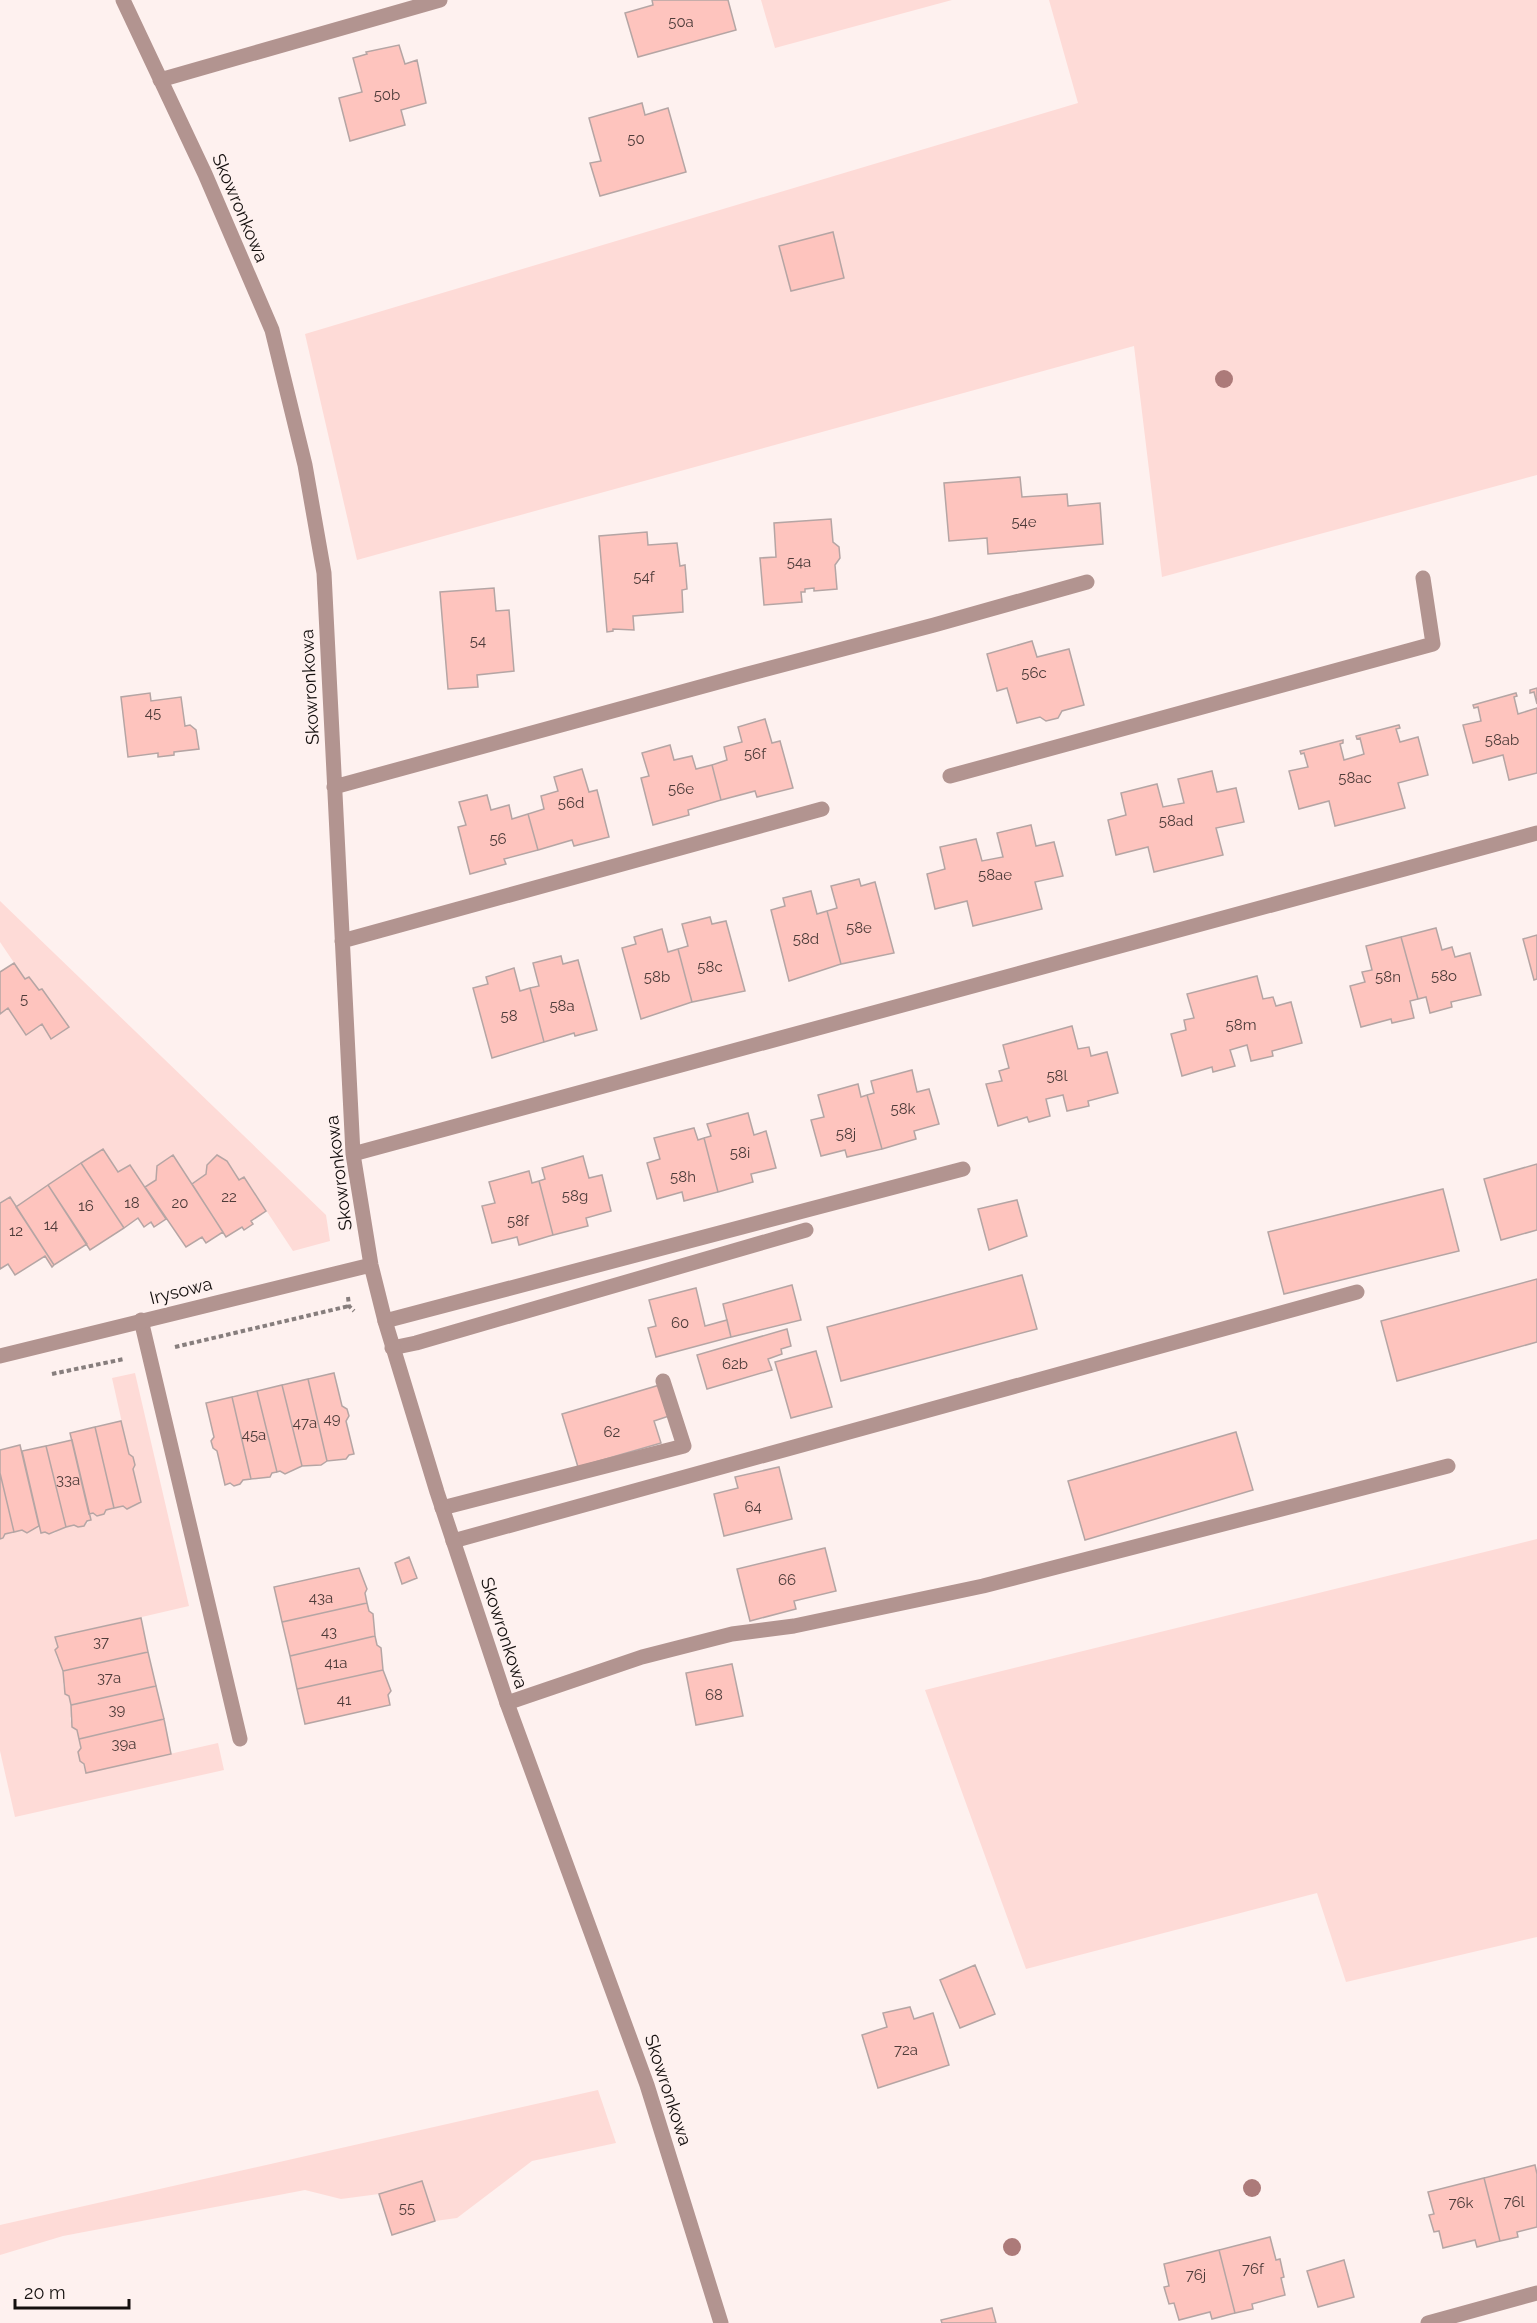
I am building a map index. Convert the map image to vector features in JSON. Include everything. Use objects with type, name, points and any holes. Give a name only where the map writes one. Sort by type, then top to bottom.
[{"type":"street","name":"Skowronkowa","points":[[123,0],[205,174],[272,330],[305,465],[324,573],[353,1154],[371,1265],[385,1321],[442,1508],[507,1703],[639,2063],[721,2323]]},
{"type":"street","points":[[160,80],[440,0]]},
{"type":"street","points":[[950,776],[1434,644],[1423,578]]},
{"type":"street","points":[[334,787],[744,675],[934,626],[1087,582]]},
{"type":"street","points":[[342,941],[822,809]]},
{"type":"street","points":[[353,1154],[1537,833]]},
{"type":"street","points":[[385,1321],[963,1169]]},
{"type":"street","points":[[392,1348],[806,1230]]},
{"type":"street","name":"Irysowa","points":[[0,1356],[371,1265]]},
{"type":"street","points":[[453,1541],[1357,1292]]},
{"type":"street","points":[[141,1320],[240,1739]]},
{"type":"street","points":[[442,1508],[684,1446],[663,1381]]},
{"type":"street","points":[[507,1703],[642,1657],[732,1634],[794,1626],[983,1586],[1448,1466]]},
{"type":"street","points":[[1428,2323],[1537,2293]]},
{"type":"shaded area","points":[[761,0],[952,0],[775,48]]},
{"type":"shaded area","points":[[1049,0],[1537,0],[1537,475],[1162,577],[1134,346],[357,560],[305,334],[1078,103]]},
{"type":"shaded area","points":[[0,901],[326,1215],[330,1241],[293,1251],[244,1177],[239,1180],[227,1161],[217,1156],[207,1165],[206,1174],[192,1184],[173,1155],[157,1166],[156,1180],[145,1187],[130,1165],[118,1172],[103,1149],[16,1207],[10,1197],[0,1203],[0,1014],[8,1008],[26,1035],[42,1024],[51,1039],[42,989],[39,990],[29,977],[25,979],[0,942]]},
{"type":"shaded area","points":[[135,1373],[189,1606],[56,1637],[58,1647],[55,1650],[57,1659],[61,1662],[65,1693],[69,1696],[73,1714],[70,1718],[72,1727],[77,1730],[81,1748],[78,1752],[86,1773],[218,1743],[224,1770],[15,1817],[0,1751],[0,1539],[5,1534],[22,1530],[27,1533],[39,1526],[41,1532],[55,1533],[58,1529],[74,1525],[84,1526],[91,1520],[89,1514],[93,1513],[97,1516],[106,1510],[123,1506],[127,1509],[133,1507],[135,1503],[133,1469],[135,1465],[133,1457],[129,1454],[112,1378]]},
{"type":"shaded area","points":[[1537,1539],[1537,1937],[1346,1982],[1317,1893],[1026,1969],[925,1690]]},
{"type":"shaded area","points":[[598,2090],[616,2143],[532,2161],[457,2218],[435,2221],[422,2181],[379,2194],[341,2199],[305,2190],[63,2236],[0,2255],[0,2225]]},
{"type":"building","points":[[652,0],[728,0],[736,30],[638,57],[625,13],[653,5]]},
{"type":"building","points":[[399,45],[405,64],[417,60],[426,103],[401,110],[405,125],[350,141],[339,98],[362,92],[353,58],[367,54],[366,52]]},
{"type":"building","points":[[642,103],[645,115],[668,108],[686,172],[600,196],[590,163],[601,161],[589,118]]},
{"type":"building","points":[[833,232],[844,278],[791,291],[779,246]]},
{"type":"building","points":[[1020,477],[1022,497],[1067,494],[1068,506],[1100,503],[1103,544],[988,554],[987,538],[949,541],[944,483]]},
{"type":"building","points":[[831,519],[833,542],[839,547],[840,558],[835,565],[837,589],[814,591],[814,588],[805,589],[805,592],[801,592],[802,602],[764,605],[760,558],[776,557],[774,523]]},
{"type":"building","points":[[647,532],[648,545],[677,543],[680,566],[685,565],[687,589],[682,590],[683,612],[633,616],[634,630],[613,629],[607,632],[599,536]]},
{"type":"building","points":[[494,588],[496,611],[509,610],[514,671],[477,675],[478,687],[448,689],[440,592]]},
{"type":"building","points":[[1032,641],[1037,657],[1069,649],[1084,705],[1062,711],[1058,718],[1046,721],[1040,717],[1017,723],[1007,688],[997,691],[987,654]]},
{"type":"building","points":[[1537,688],[1537,704],[1534,692],[1530,693],[1530,690]]},
{"type":"building","points":[[150,693],[151,701],[181,697],[185,726],[190,725],[196,730],[199,749],[174,752],[174,755],[158,757],[158,753],[128,757],[121,697]]},
{"type":"building","points":[[1516,693],[1517,696],[1514,697],[1518,714],[1537,708],[1537,773],[1509,780],[1503,755],[1473,763],[1463,725],[1481,721],[1478,707],[1474,708],[1473,705]]},
{"type":"building","points":[[765,719],[772,743],[780,741],[793,788],[757,797],[755,791],[721,800],[712,765],[727,760],[724,747],[742,742],[738,727]]},
{"type":"building","points":[[1399,725],[1400,728],[1396,729],[1400,742],[1418,737],[1428,775],[1398,783],[1405,808],[1335,826],[1329,801],[1299,809],[1289,771],[1308,767],[1304,753],[1301,754],[1300,751],[1343,740],[1340,744],[1344,760],[1364,754],[1360,738],[1357,739],[1356,736]]},
{"type":"building","points":[[670,745],[674,760],[692,756],[696,769],[712,765],[721,800],[688,810],[689,815],[653,825],[641,778],[649,776],[642,753]]},
{"type":"building","points":[[582,769],[589,792],[597,790],[609,837],[574,846],[572,840],[538,850],[528,814],[544,809],[541,796],[558,791],[554,777]]},
{"type":"building","points":[[1212,771],[1217,792],[1236,788],[1244,822],[1216,828],[1223,855],[1154,872],[1148,847],[1116,855],[1108,820],[1126,815],[1121,793],[1157,784],[1163,807],[1184,803],[1178,779]]},
{"type":"building","points":[[487,795],[491,810],[509,805],[512,819],[528,814],[538,850],[504,859],[506,864],[470,874],[458,827],[466,825],[459,802]]},
{"type":"building","points":[[1031,825],[1036,846],[1054,842],[1063,876],[1035,882],[1042,909],[973,926],[967,901],[935,909],[927,874],[945,869],[940,847],[976,839],[982,861],[1003,857],[997,833]]},
{"type":"building","points":[[859,879],[861,886],[875,882],[894,953],[841,964],[827,911],[837,908],[831,886]]},
{"type":"building","points":[[811,891],[817,914],[827,911],[841,964],[789,981],[771,910],[785,906],[783,898]]},
{"type":"building","points":[[710,917],[712,924],[726,921],[745,991],[692,1002],[678,949],[688,946],[682,924]]},
{"type":"building","points":[[1436,928],[1442,950],[1452,947],[1455,957],[1470,953],[1481,995],[1451,1002],[1452,1007],[1430,1013],[1426,997],[1418,999],[1401,937]]},
{"type":"building","points":[[662,929],[668,952],[678,949],[692,1002],[641,1019],[622,948],[636,944],[634,937]]},
{"type":"building","points":[[1537,935],[1537,979],[1534,980],[1523,939]]},
{"type":"building","points":[[1401,937],[1418,999],[1410,1001],[1414,1018],[1392,1023],[1391,1019],[1361,1027],[1350,986],[1365,982],[1362,972],[1372,970],[1366,946]]},
{"type":"building","points":[[561,956],[563,964],[578,960],[597,1030],[575,1036],[574,1033],[544,1042],[530,988],[539,986],[533,963]]},
{"type":"building","points":[[14,963],[25,979],[29,977],[39,990],[42,989],[69,1027],[51,1039],[42,1024],[26,1035],[8,1008],[0,1014],[0,972]]},
{"type":"building","points":[[514,968],[520,991],[530,988],[544,1042],[492,1058],[473,988],[488,984],[486,977]]},
{"type":"building","points":[[1257,976],[1263,999],[1273,997],[1276,1006],[1291,1002],[1302,1043],[1272,1051],[1273,1056],[1251,1061],[1247,1045],[1230,1050],[1235,1066],[1213,1072],[1212,1067],[1182,1076],[1171,1034],[1186,1030],[1184,1020],[1194,1018],[1187,994]]},
{"type":"building","points":[[1072,1026],[1078,1049],[1089,1047],[1091,1056],[1107,1052],[1118,1093],[1088,1101],[1089,1106],[1067,1111],[1063,1095],[1046,1099],[1050,1116],[1029,1122],[1027,1117],[998,1126],[986,1084],[1002,1081],[999,1071],[1009,1068],[1003,1045]]},
{"type":"building","points":[[912,1070],[917,1092],[929,1089],[939,1124],[914,1131],[916,1139],[882,1149],[867,1095],[874,1093],[871,1081]]},
{"type":"building","points":[[858,1084],[861,1097],[867,1095],[882,1149],[847,1157],[845,1150],[821,1156],[811,1120],[824,1117],[818,1095]]},
{"type":"building","points":[[748,1113],[754,1135],[766,1131],[776,1168],[751,1174],[753,1182],[718,1192],[704,1138],[711,1136],[707,1124]]},
{"type":"building","points":[[694,1128],[698,1140],[704,1138],[718,1192],[684,1201],[682,1192],[657,1199],[647,1163],[660,1159],[654,1138]]},
{"type":"building","points":[[103,1149],[118,1172],[130,1165],[166,1219],[154,1227],[151,1222],[144,1227],[138,1218],[124,1228],[81,1163]]},
{"type":"building","points":[[173,1155],[223,1232],[206,1243],[202,1237],[186,1247],[145,1187],[156,1180],[157,1166]]},
{"type":"building","points":[[217,1155],[227,1161],[239,1180],[244,1177],[266,1211],[251,1221],[253,1224],[244,1230],[242,1227],[226,1237],[192,1184],[206,1174],[207,1165]]},
{"type":"building","points":[[583,1156],[589,1178],[602,1175],[611,1211],[586,1218],[588,1226],[553,1235],[539,1181],[545,1179],[542,1168]]},
{"type":"building","points":[[81,1163],[124,1228],[90,1250],[48,1185]]},
{"type":"building","points":[[1537,1164],[1537,1230],[1501,1240],[1484,1179]]},
{"type":"building","points":[[529,1171],[532,1183],[539,1181],[553,1235],[519,1245],[517,1237],[492,1243],[482,1206],[495,1203],[489,1182]]},
{"type":"building","points":[[48,1185],[87,1244],[54,1265],[16,1207]]},
{"type":"building","points":[[1443,1189],[1459,1251],[1284,1294],[1268,1232]]},
{"type":"building","points":[[10,1197],[54,1265],[52,1267],[45,1256],[15,1275],[8,1264],[0,1269],[0,1203]]},
{"type":"building","points":[[1017,1200],[1027,1236],[989,1250],[978,1209]]},
{"type":"building","points":[[1022,1275],[1037,1329],[841,1381],[827,1327]]},
{"type":"building","points":[[1537,1279],[1537,1342],[1397,1381],[1381,1321]]},
{"type":"building","points":[[792,1285],[801,1320],[731,1337],[723,1304]]},
{"type":"building","points":[[696,1288],[705,1326],[727,1320],[731,1337],[656,1357],[648,1328],[656,1326],[649,1300]]},
{"type":"building","points":[[787,1329],[791,1346],[781,1349],[782,1354],[768,1359],[772,1370],[707,1389],[697,1355]]},
{"type":"building","points":[[816,1351],[832,1407],[791,1418],[775,1362]]},
{"type":"building","points":[[334,1373],[342,1406],[347,1409],[349,1416],[346,1421],[354,1454],[349,1455],[346,1459],[327,1461],[308,1379]]},
{"type":"building","points":[[308,1379],[327,1461],[321,1465],[302,1466],[282,1385]]},
{"type":"building","points":[[663,1384],[672,1415],[654,1421],[661,1443],[578,1467],[562,1414]]},
{"type":"building","points":[[282,1385],[302,1466],[285,1474],[277,1472],[257,1391]]},
{"type":"building","points":[[257,1391],[277,1472],[272,1473],[270,1477],[251,1479],[232,1397]]},
{"type":"building","points":[[232,1397],[251,1479],[243,1480],[234,1486],[230,1483],[225,1485],[217,1451],[213,1448],[211,1441],[214,1437],[206,1403]]},
{"type":"building","points":[[121,1421],[129,1454],[133,1457],[135,1465],[133,1469],[141,1502],[127,1509],[123,1506],[114,1508],[95,1427]]},
{"type":"building","points":[[95,1427],[114,1508],[97,1516],[93,1513],[89,1514],[70,1433]]},
{"type":"building","points":[[1236,1432],[1253,1490],[1085,1540],[1068,1481]]},
{"type":"building","points":[[72,1440],[91,1520],[87,1521],[84,1526],[66,1527],[46,1446]]},
{"type":"building","points":[[20,1445],[39,1526],[27,1533],[22,1530],[14,1532],[0,1473],[0,1450]]},
{"type":"building","points":[[46,1446],[66,1527],[49,1534],[41,1533],[22,1451]]},
{"type":"building","points":[[779,1467],[792,1519],[724,1536],[714,1494],[738,1488],[735,1477]]},
{"type":"building","points":[[0,1473],[14,1532],[5,1534],[0,1539]]},
{"type":"building","points":[[825,1548],[836,1591],[794,1601],[796,1609],[750,1621],[737,1569]]},
{"type":"building","points":[[409,1557],[417,1578],[402,1584],[395,1563]]},
{"type":"building","points":[[359,1568],[367,1589],[365,1593],[367,1603],[282,1622],[274,1587]]},
{"type":"building","points":[[367,1603],[369,1611],[373,1614],[375,1636],[290,1656],[282,1622]]},
{"type":"building","points":[[141,1618],[148,1652],[63,1671],[55,1650],[58,1647],[55,1637]]},
{"type":"building","points":[[375,1636],[377,1645],[381,1648],[383,1670],[297,1689],[290,1656]]},
{"type":"building","points":[[148,1652],[156,1686],[71,1705],[69,1696],[65,1694],[63,1671]]},
{"type":"building","points":[[732,1664],[743,1716],[696,1725],[686,1673]]},
{"type":"building","points":[[383,1670],[391,1691],[388,1695],[390,1705],[305,1724],[297,1689]]},
{"type":"building","points":[[156,1686],[164,1719],[79,1739],[77,1730],[72,1727],[71,1705]]},
{"type":"building","points":[[164,1719],[171,1754],[86,1773],[78,1752],[81,1748],[79,1739]]},
{"type":"building","points":[[975,1965],[995,2014],[960,2028],[940,1980]]},
{"type":"building","points":[[910,2007],[914,2019],[933,2013],[949,2065],[878,2088],[862,2035],[887,2027],[883,2013]]},
{"type":"building","points":[[1535,2165],[1537,2227],[1517,2232],[1518,2237],[1500,2241],[1484,2178]]},
{"type":"building","points":[[1484,2178],[1500,2241],[1477,2247],[1475,2240],[1443,2248],[1439,2231],[1434,2232],[1429,2215],[1434,2214],[1428,2192]]},
{"type":"building","points":[[422,2181],[435,2221],[392,2235],[379,2194]]},
{"type":"building","points":[[1270,2237],[1276,2260],[1280,2259],[1285,2295],[1252,2304],[1253,2309],[1235,2313],[1219,2250]]},
{"type":"building","points":[[1219,2250],[1235,2313],[1212,2319],[1210,2312],[1179,2320],[1174,2303],[1169,2304],[1164,2287],[1169,2286],[1164,2264]]},
{"type":"building","points":[[1344,2260],[1354,2297],[1318,2307],[1307,2271]]},
{"type":"building","points":[[992,2308],[996,2323],[942,2323],[941,2320]]}]
